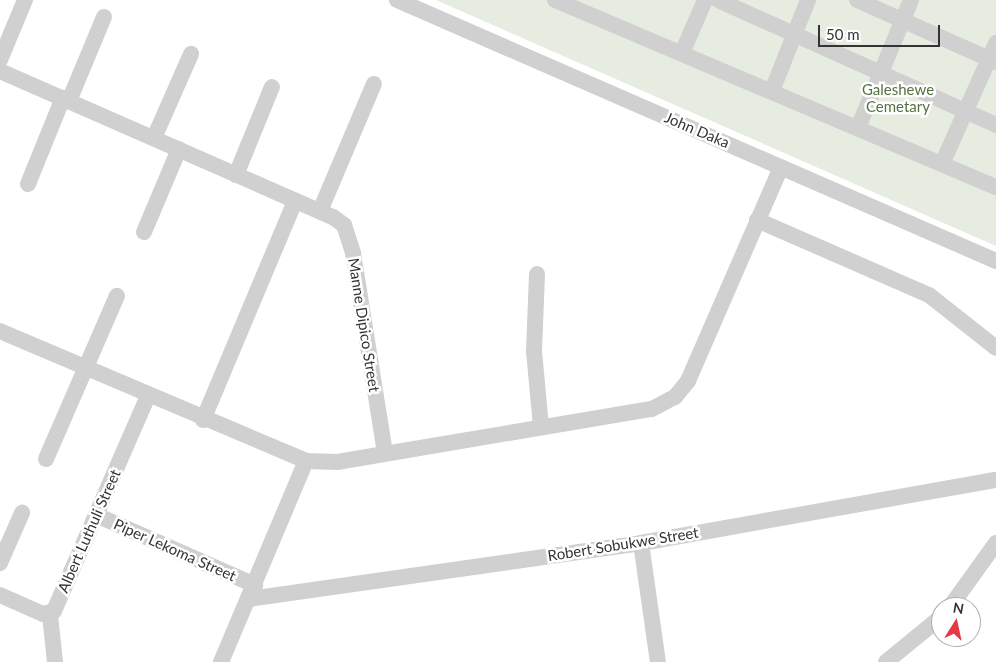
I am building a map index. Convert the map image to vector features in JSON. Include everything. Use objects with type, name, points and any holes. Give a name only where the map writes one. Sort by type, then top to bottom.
[{"type":"street","points":[[0,60],[26,0]]},
{"type":"street","name":"John Daka","points":[[397,0],[996,261]]},
{"type":"street","points":[[554,0],[584,6],[682,53],[996,187]]},
{"type":"street","points":[[682,53],[705,0]]},
{"type":"street","points":[[718,0],[794,37],[996,126]]},
{"type":"street","points":[[772,90],[808,0]]},
{"type":"street","points":[[857,0],[992,61]]},
{"type":"street","points":[[858,128],[911,0]]},
{"type":"street","points":[[28,184],[104,18]]},
{"type":"street","points":[[942,164],[965,112],[992,61],[996,43]]},
{"type":"street","points":[[154,138],[191,54]]},
{"type":"street","name":"Manne Dipico Street","points":[[0,71],[320,211],[344,225],[350,240],[386,453]]},
{"type":"street","points":[[320,211],[374,84]]},
{"type":"street","points":[[236,175],[272,86]]},
{"type":"street","points":[[144,232],[178,149]]},
{"type":"street","points":[[0,330],[203,420],[306,461],[386,453],[652,409],[675,397],[688,381],[781,167]]},
{"type":"street","points":[[203,420],[295,201]]},
{"type":"street","points":[[757,220],[929,295],[996,348]]},
{"type":"street","points":[[536,274],[534,351],[542,427]]},
{"type":"street","points":[[46,459],[117,296]]},
{"type":"street","name":"Albert Luthuli Street","points":[[50,615],[148,396]]},
{"type":"street","points":[[221,662],[306,461]]},
{"type":"street","name":"Robert Sobukwe Street","points":[[252,592],[642,543],[996,480]]},
{"type":"street","points":[[0,564],[22,513]]},
{"type":"street","name":"Piper Lekoma Street","points":[[96,515],[252,592]]},
{"type":"street","points":[[642,543],[658,662]]},
{"type":"street","points":[[957,597],[996,543]]},
{"type":"street","points":[[0,595],[50,615],[55,662]]},
{"type":"street","points":[[886,662],[931,625]]},
{"type":"green space","name":"Galeshewe Cemetary","points":[[436,0],[996,0],[996,246]]}]
